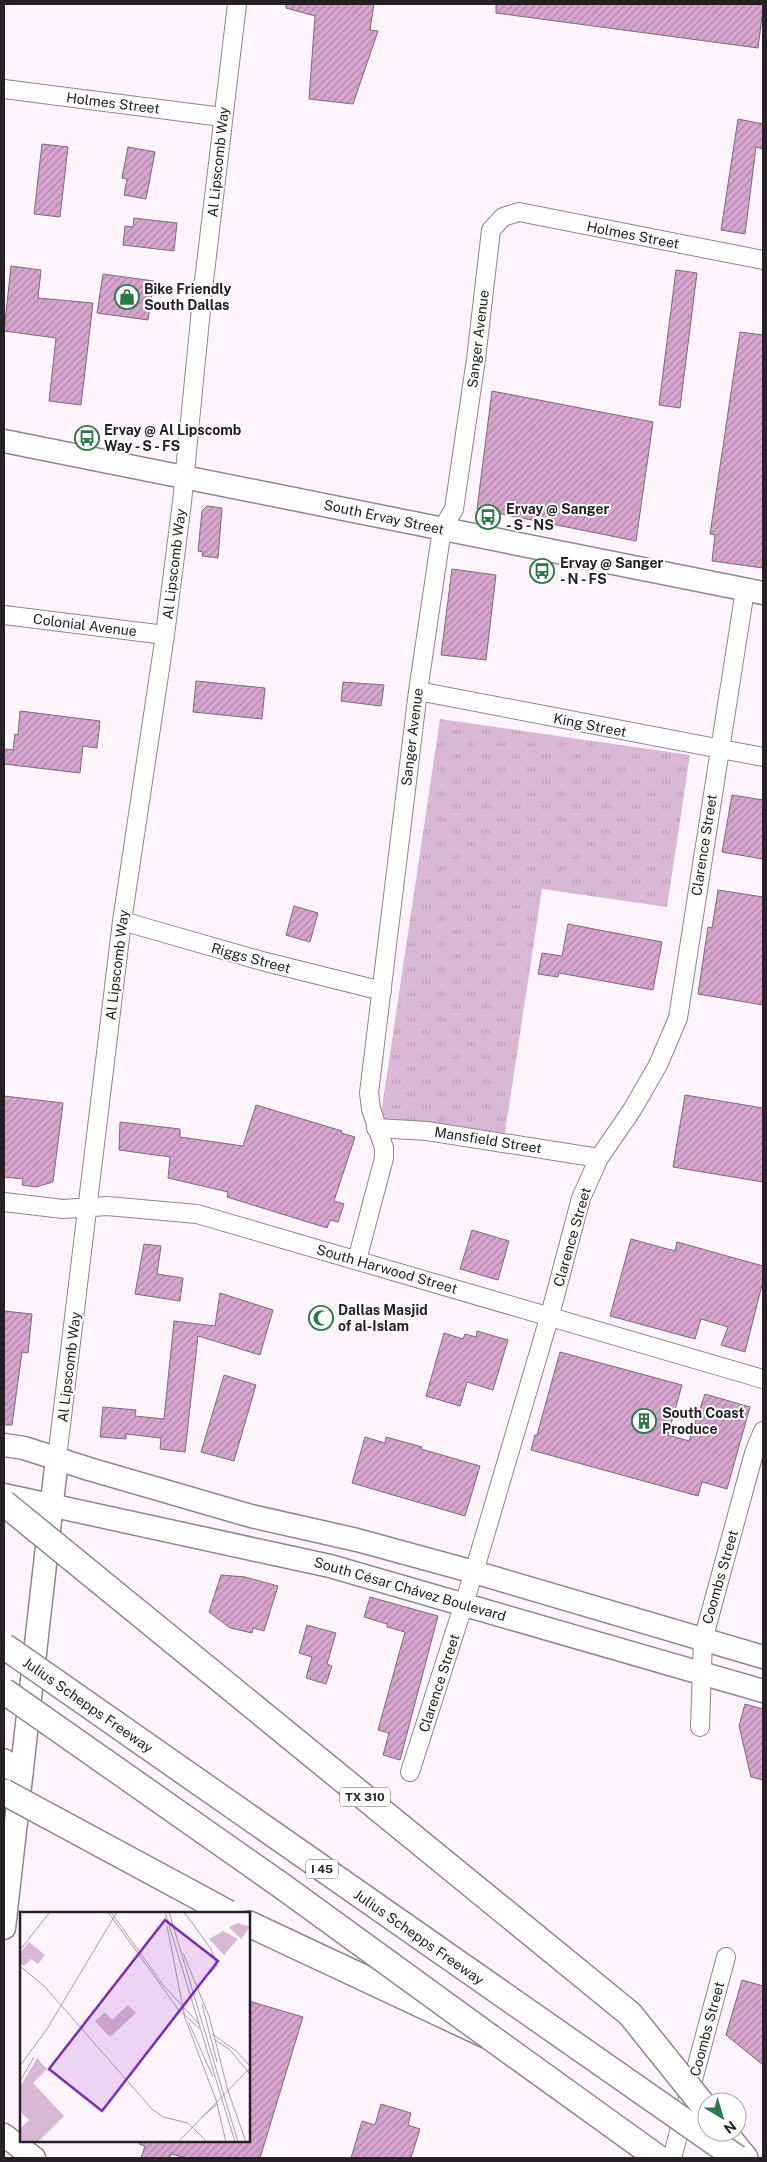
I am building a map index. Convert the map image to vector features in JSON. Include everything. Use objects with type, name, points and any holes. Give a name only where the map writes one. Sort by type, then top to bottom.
[{"type":"highway","name":"TX 310","points":[[4,1503],[630,2014],[697,2098]]},
{"type":"highway","name":"Julius Schepps Freeway","points":[[4,1646],[737,2158]]},
{"type":"highway","name":"I 45","points":[[4,1691],[282,1886],[658,2158]]},
{"type":"highway","points":[[4,1792],[226,1912]]},
{"type":"highway","points":[[250,1924],[490,2037]]},
{"type":"highway","points":[[732,2142],[745,2158]]},
{"type":"main road","name":"South Ervay Street","points":[[4,441],[754,591]]},
{"type":"main road","points":[[4,1445],[24,1448],[250,1516],[357,1540],[474,1572],[763,1657]]},
{"type":"main road","name":"Al Lipscomb Way","points":[[4,1928],[12,1768],[53,1504],[57,1458]]},
{"type":"main road","name":"South César Chávez Boulevard","points":[[4,1495],[53,1504],[330,1566],[763,1691]]},
{"type":"main road","points":[[4,2135],[34,2158]]},
{"type":"street","name":"Al Lipscomb Way","points":[[57,1458],[122,921],[166,634],[222,117],[237,4]]},
{"type":"street","name":"Holmes Street","points":[[4,89],[222,117]]},
{"type":"street","name":"Holmes Street","points":[[503,217],[519,212],[763,260]]},
{"type":"street","name":"Sanger Avenue","points":[[357,1260],[384,1158],[384,1148],[376,1128],[369,1093],[418,691],[442,529],[454,509],[476,359],[492,230],[503,217]]},
{"type":"street","name":"Clarence Street","points":[[410,1772],[474,1572],[550,1315],[581,1198],[599,1158],[632,1110],[658,1065],[678,1018],[718,750],[754,591]]},
{"type":"street","name":"Colonial Avenue","points":[[4,615],[166,634]]},
{"type":"street","name":"King Street","points":[[418,691],[718,750],[763,757]]},
{"type":"street","name":"Riggs Street","points":[[122,921],[262,962],[382,991]]},
{"type":"street","name":"Mansfield Street","points":[[376,1128],[428,1131],[599,1158]]},
{"type":"street","name":"South Harwood Street","points":[[4,1202],[62,1209],[88,1207],[146,1208],[197,1214],[550,1315],[763,1379]]},
{"type":"street","name":"Coombs Street","points":[[700,1727],[702,1640],[754,1453],[763,1431]]},
{"type":"street","name":"Coombs Street","points":[[672,2158],[726,1957]]},
{"type":"green space","points":[[440,719],[690,755],[667,907],[542,889],[504,1139],[380,1121]]},
{"type":"building","points":[[286,4],[374,4],[370,30],[378,31],[353,104],[309,99],[315,16],[286,8]]},
{"type":"building","points":[[496,4],[763,4],[763,9],[758,48],[496,13]]},
{"type":"building","points":[[738,119],[763,124],[763,149],[756,147],[745,234],[721,230]]},
{"type":"building","points":[[42,144],[68,147],[60,217],[34,214]]},
{"type":"building","points":[[128,147],[155,152],[146,199],[124,195],[127,179],[122,178]]},
{"type":"building","points":[[134,218],[177,223],[174,251],[123,245],[125,226],[133,227]]},
{"type":"building","points":[[11,266],[41,270],[38,298],[93,303],[81,405],[49,401],[56,338],[4,331]]},
{"type":"building","points":[[676,270],[697,273],[680,408],[659,405]]},
{"type":"building","points":[[103,274],[154,281],[148,320],[97,313]]},
{"type":"building","points":[[740,332],[763,335],[763,568],[712,561],[715,535],[710,534]]},
{"type":"building","points":[[492,391],[653,422],[636,541],[477,509]]},
{"type":"building","points":[[207,506],[222,508],[218,558],[202,556],[203,552],[198,551],[202,511]]},
{"type":"building","points":[[452,569],[496,575],[486,660],[441,655]]},
{"type":"building","points":[[196,681],[265,688],[262,719],[193,712]]},
{"type":"building","points":[[343,682],[384,685],[381,706],[341,701]]},
{"type":"building","points":[[20,711],[100,721],[97,748],[83,746],[80,773],[4,764],[4,749],[13,750],[15,734],[18,735]]},
{"type":"building","points":[[732,795],[763,800],[763,859],[722,852]]},
{"type":"building","points":[[718,890],[763,897],[763,1005],[698,994],[708,927],[712,928]]},
{"type":"building","points":[[294,906],[318,913],[310,942],[286,935]]},
{"type":"building","points":[[568,924],[662,942],[653,990],[559,973],[558,977],[538,974],[542,953],[562,956]]},
{"type":"building","points":[[685,1095],[763,1108],[763,1182],[673,1167]]},
{"type":"building","points":[[4,1096],[63,1103],[53,1182],[36,1187],[22,1185],[23,1179],[4,1177]]},
{"type":"building","points":[[256,1105],[342,1131],[341,1133],[355,1137],[334,1201],[344,1204],[338,1222],[330,1220],[327,1228],[227,1197],[228,1192],[168,1178],[170,1157],[119,1150],[120,1122],[180,1129],[180,1137],[243,1146]]},
{"type":"building","points":[[472,1230],[509,1241],[498,1280],[460,1269]]},
{"type":"building","points":[[631,1239],[675,1251],[677,1242],[763,1266],[763,1281],[745,1352],[721,1345],[728,1327],[701,1319],[695,1339],[610,1316]]},
{"type":"building","points":[[144,1244],[161,1246],[157,1274],[183,1278],[180,1301],[135,1294]]},
{"type":"building","points":[[220,1293],[273,1310],[260,1355],[198,1336],[185,1452],[160,1449],[161,1438],[126,1434],[126,1439],[100,1437],[103,1407],[136,1410],[135,1416],[164,1419],[174,1321],[215,1326]]},
{"type":"building","points":[[4,1311],[32,1314],[28,1353],[22,1352],[12,1425],[4,1425]]},
{"type":"building","points":[[477,1331],[508,1340],[493,1390],[467,1382],[460,1406],[426,1396],[444,1333],[463,1339],[465,1334],[476,1337]]},
{"type":"building","name":"South Coast Produce","points":[[560,1352],[682,1385],[668,1435],[689,1441],[705,1394],[750,1407],[727,1489],[702,1482],[698,1496],[531,1450]]},
{"type":"building","points":[[224,1375],[256,1385],[234,1461],[201,1452]]},
{"type":"building","points":[[365,1437],[385,1443],[386,1437],[480,1466],[465,1516],[352,1483]]},
{"type":"building","points":[[221,1575],[245,1577],[278,1586],[264,1631],[253,1628],[252,1633],[230,1628],[209,1612]]},
{"type":"building","points":[[370,1597],[438,1616],[400,1760],[383,1755],[389,1733],[378,1730],[405,1632],[364,1617]]},
{"type":"building","points":[[307,1625],[336,1633],[327,1664],[332,1666],[326,1684],[306,1678],[312,1657],[299,1653]]},
{"type":"building","points":[[745,1704],[763,1709],[763,1780],[751,1777],[739,1726]]},
{"type":"building","points":[[742,1980],[763,1986],[763,2065],[726,2035]]},
{"type":"building","points":[[250,2001],[303,2017],[260,2158],[186,2158],[171,2154],[170,2158],[141,2158],[145,2146],[139,2144],[140,2142],[250,2142]]},
{"type":"building","points":[[381,2104],[411,2113],[408,2125],[420,2129],[411,2158],[351,2158],[362,2121],[375,2125]]},
{"type":"place","name":"Bike Friendly South Dallas","points":[[127,297]]},
{"type":"place","name":"Ervay @ Al Lipscomb Way - S - FS","points":[[87,438]]},
{"type":"place","name":"Ervay @ Sanger - S - NS","points":[[488,517]]},
{"type":"place","name":"Ervay @ Sanger - N - FS","points":[[542,571]]},
{"type":"place","name":"Dallas Masjid of al-Islam","points":[[321,1318]]},
{"type":"place","name":"South Coast Produce","points":[[644,1421]]}]
